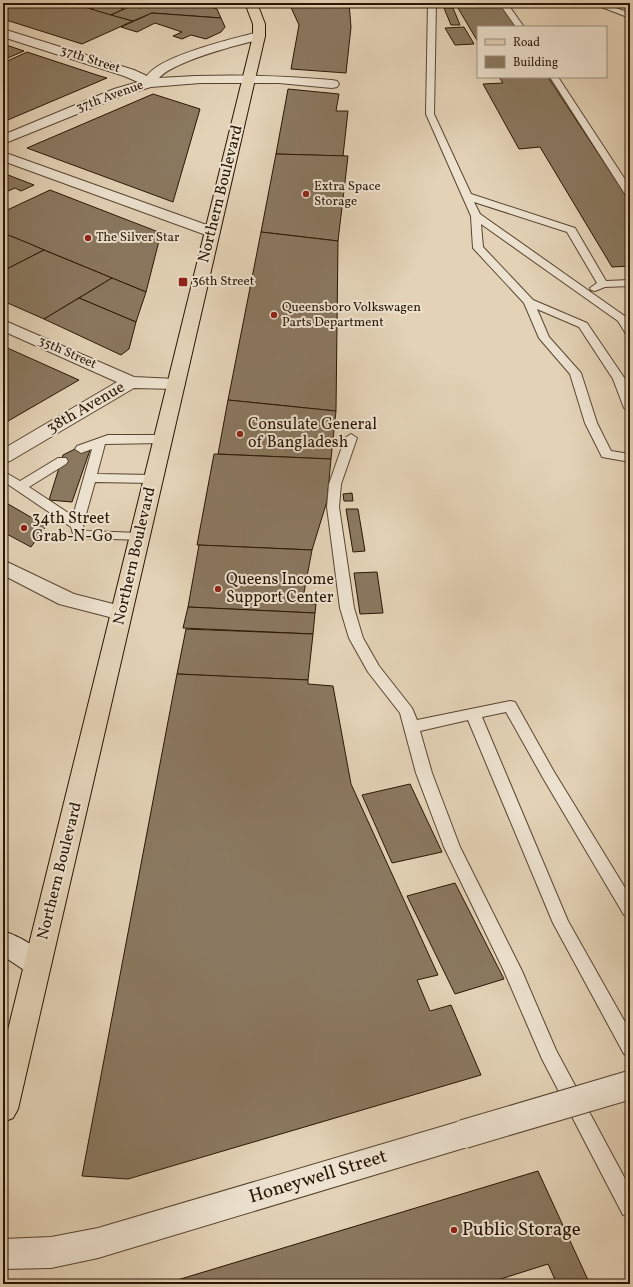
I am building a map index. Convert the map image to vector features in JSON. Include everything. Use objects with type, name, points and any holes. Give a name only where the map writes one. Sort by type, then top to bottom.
[{"type":"main road","name":"Northern Boulevard","points":[[3,1109],[259,36],[259,24],[251,3]]},
{"type":"street","name":"37th Street","points":[[3,32],[129,73],[150,83]]},
{"type":"street","name":"37th Avenue","points":[[3,140],[119,92],[150,83],[154,75],[163,68],[222,44],[259,36]]},
{"type":"street","points":[[150,83],[195,79],[279,79],[332,84]]},
{"type":"street","points":[[3,156],[212,232]]},
{"type":"street","name":"35th Street","points":[[3,325],[131,382]]},
{"type":"street","name":"38th Avenue","points":[[3,457],[131,382],[176,384]]},
{"type":"street","points":[[3,567],[67,599],[121,613]]},
{"type":"street","points":[[3,942],[37,964]]},
{"type":"street","name":"Honeywell Street","points":[[3,1254],[26,1255],[50,1253],[98,1243],[630,1085]]},
{"type":"lane","points":[[432,3],[430,114],[476,216],[478,248],[529,302],[544,338],[576,373],[592,423],[606,454],[630,458]]},
{"type":"lane","points":[[503,3],[519,26]]},
{"type":"lane","points":[[595,3],[630,16]]},
{"type":"lane","points":[[555,78],[630,194]]},
{"type":"lane","points":[[467,196],[571,230],[603,284]]},
{"type":"lane","points":[[476,216],[622,319],[630,332]]},
{"type":"lane","points":[[585,293],[603,284],[630,283]]},
{"type":"lane","points":[[529,302],[583,325],[619,379],[630,408]]},
{"type":"lane","points":[[351,438],[333,497],[333,507],[347,608],[356,638],[362,652],[384,684],[407,712],[424,773],[452,847],[513,971],[548,1053],[630,1208]]},
{"type":"lane","points":[[81,449],[108,439],[162,440]]},
{"type":"lane","points":[[100,442],[77,525],[78,531],[84,535],[140,537]]},
{"type":"lane","points":[[21,486],[62,461]]},
{"type":"lane","points":[[3,475],[77,525]]},
{"type":"lane","points":[[90,478],[153,479]]},
{"type":"lane","points":[[411,727],[510,706],[548,774],[630,910]]},
{"type":"lane","points":[[473,714],[525,841],[561,923],[630,1048]]},
{"type":"building","points":[[3,3],[73,3],[133,21],[82,44],[3,19]]},
{"type":"building","points":[[83,3],[104,3],[91,9],[79,5]]},
{"type":"building","points":[[105,3],[124,9],[111,15],[91,9]]},
{"type":"building","points":[[152,3],[198,3],[217,9],[221,18],[152,13],[133,21],[111,15],[131,6],[140,8]]},
{"type":"building","points":[[289,3],[349,3],[351,27],[346,73],[291,69],[299,25]]},
{"type":"building","points":[[455,3],[500,3],[515,26],[477,26],[477,40]]},
{"type":"building","points":[[444,8],[453,8],[460,25],[451,25]]},
{"type":"building","points":[[152,13],[221,18],[225,27],[221,32],[206,39],[191,35],[182,39],[173,36],[182,32],[155,23],[137,32],[121,27]]},
{"type":"building","points":[[464,27],[474,44],[455,45],[445,28]]},
{"type":"building","points":[[3,44],[24,51],[3,60]]},
{"type":"building","points":[[27,52],[107,78],[3,122],[3,63]]},
{"type":"building","points":[[500,78],[549,78],[630,202],[630,266],[612,267],[540,147],[519,149],[483,84],[503,83]]},
{"type":"building","points":[[288,89],[339,94],[336,111],[348,111],[343,156],[276,154]]},
{"type":"building","points":[[153,94],[200,109],[173,202],[27,148]]},
{"type":"building","name":"Extra Space Storage","points":[[276,154],[348,156],[338,241],[261,232]]},
{"type":"building","points":[[3,173],[34,185],[21,191],[15,188],[8,191],[3,189]]},
{"type":"building","name":"The Silver Star","points":[[50,190],[161,233],[146,292],[3,233],[3,212]]},
{"type":"building","points":[[261,232],[338,241],[336,411],[228,400]]},
{"type":"building","points":[[3,233],[28,243],[44,250],[3,271]]},
{"type":"building","points":[[44,250],[112,278],[44,319],[3,301],[3,271]]},
{"type":"building","points":[[112,278],[146,292],[136,322],[79,298]]},
{"type":"building","points":[[79,298],[136,322],[129,349],[121,355],[44,319]]},
{"type":"building","points":[[3,346],[79,380],[3,424]]},
{"type":"building","points":[[228,400],[336,411],[331,459],[218,454]]},
{"type":"building","points":[[75,449],[90,450],[72,502],[49,500],[63,455]]},
{"type":"building","points":[[214,454],[331,459],[327,501],[312,550],[197,545]]},
{"type":"building","points":[[352,493],[353,501],[344,501],[343,494]]},
{"type":"building","points":[[3,501],[46,526],[31,547],[3,532]]},
{"type":"building","points":[[346,509],[358,509],[365,551],[353,552]]},
{"type":"building","points":[[199,545],[312,550],[302,603],[316,604],[315,613],[188,607]]},
{"type":"building","points":[[377,572],[383,613],[360,614],[354,573]]},
{"type":"building","points":[[188,607],[315,613],[313,634],[183,628]]},
{"type":"building","points":[[186,629],[313,634],[308,680],[177,674]]},
{"type":"building","points":[[177,674],[308,680],[308,684],[333,686],[351,784],[438,975],[417,980],[430,1011],[451,1005],[481,1075],[128,1179],[82,1176]]},
{"type":"building","points":[[410,784],[442,852],[392,863],[362,795]]},
{"type":"building","points":[[455,883],[504,979],[455,994],[407,896]]},
{"type":"building","name":"Public Storage","points":[[538,1171],[588,1280],[577,1284],[557,1284],[548,1264],[485,1284],[164,1284]]},
{"type":"place","name":"Extra Space Storage","points":[[306,194]]},
{"type":"place","name":"The Silver Star","points":[[88,238]]},
{"type":"place","name":"36th Street","points":[[183,282]]},
{"type":"place","name":"Queensboro Volkswagen Parts Department","points":[[274,315]]},
{"type":"place","name":"Consulate General of Bangladesh","points":[[240,434]]},
{"type":"place","name":"34th Street Grab-N-Go","points":[[24,528]]},
{"type":"place","name":"Queens Income Support Center","points":[[218,589]]},
{"type":"place","name":"Public Storage","points":[[454,1230]]}]
